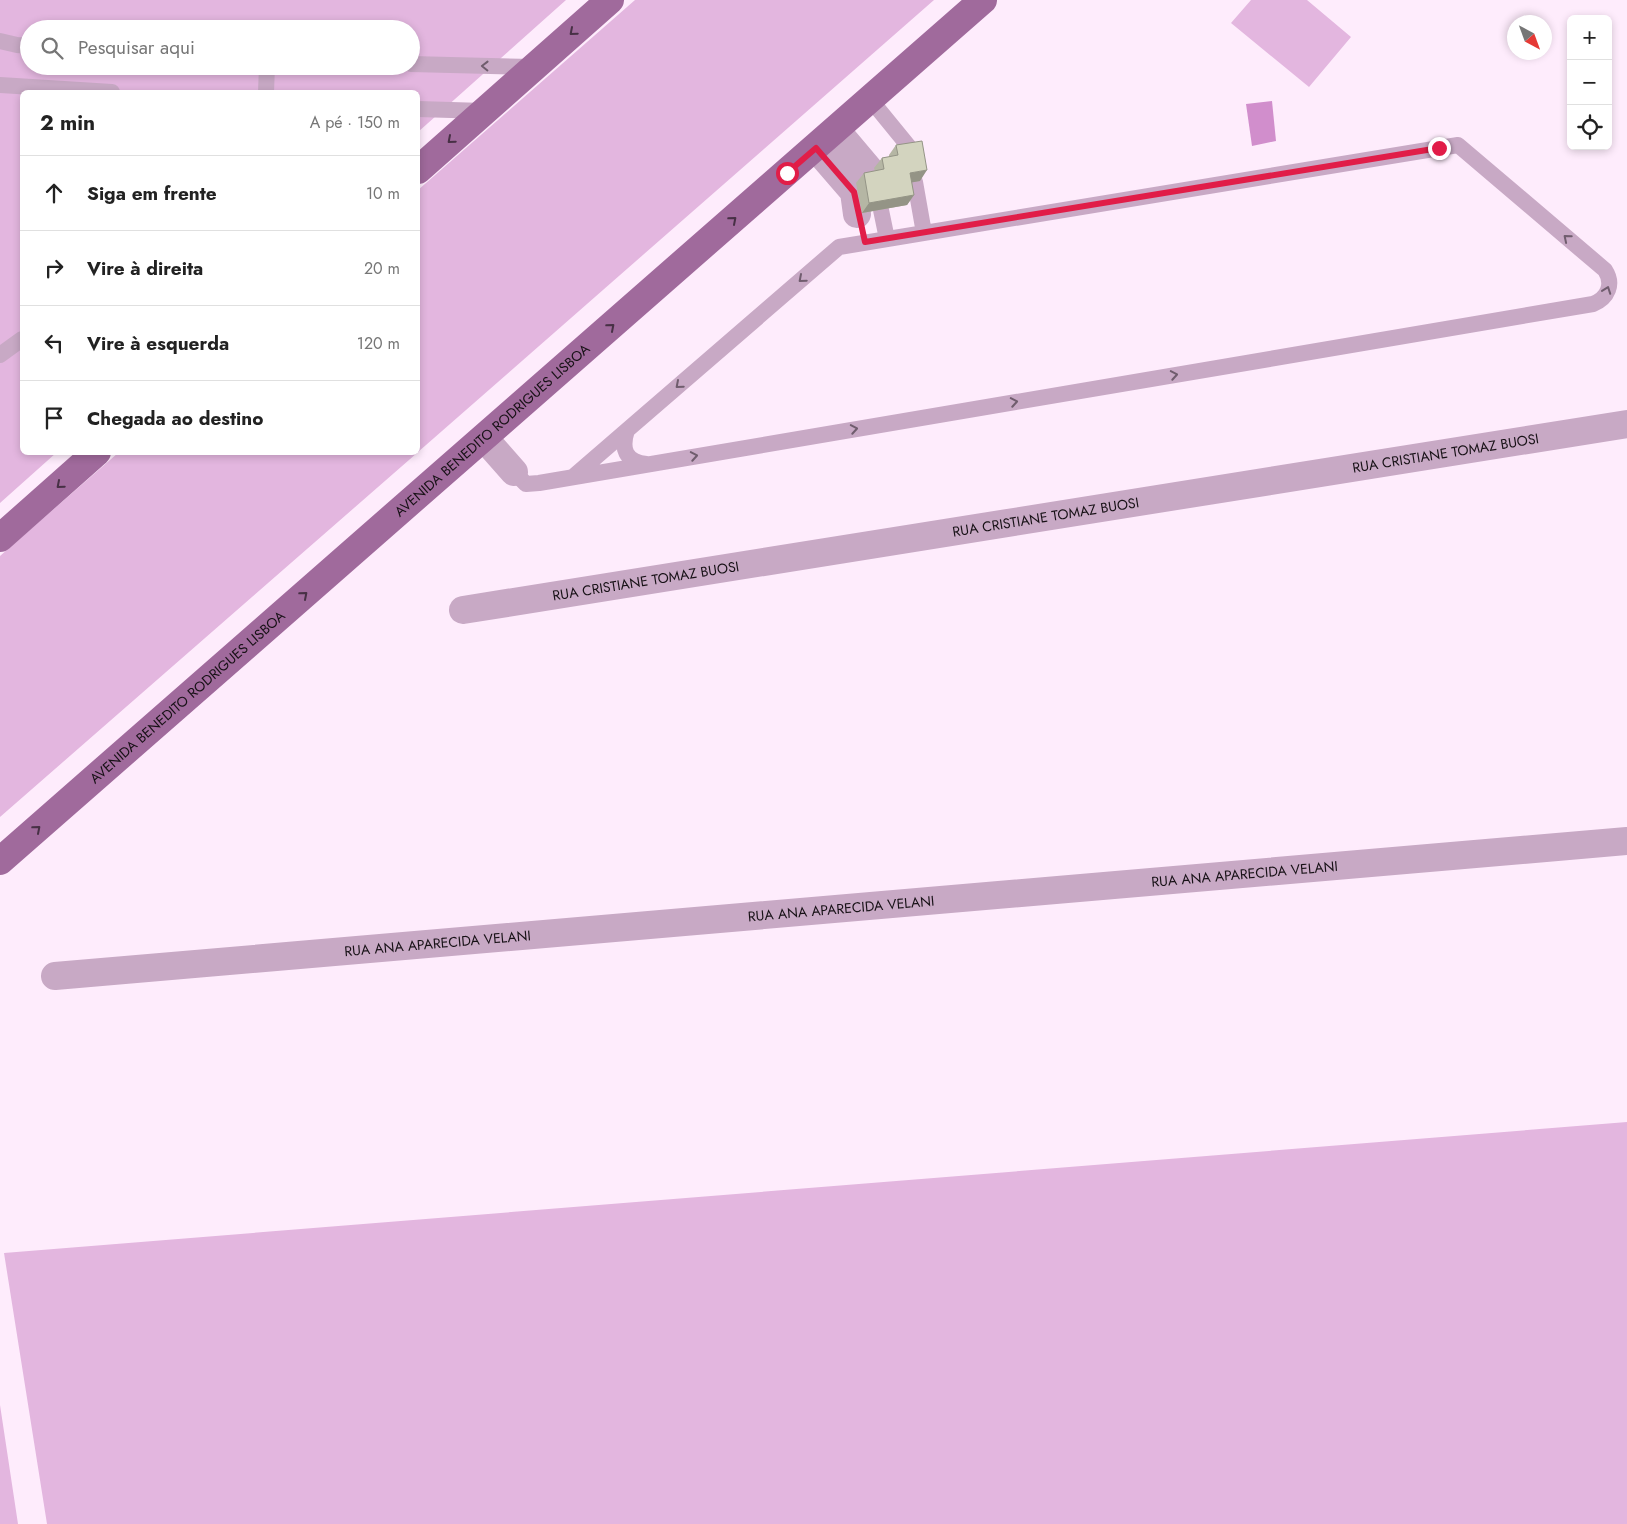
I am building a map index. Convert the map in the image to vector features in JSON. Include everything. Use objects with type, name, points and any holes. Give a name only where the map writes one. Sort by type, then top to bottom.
[{"type":"main road","points":[[420,168],[610,0]]},
{"type":"main road","name":"AVENIDA BENEDITO RODRIGUES LISBOA","points":[[0,861],[983,0]]},
{"type":"main road","points":[[0,538],[94,455]]},
{"type":"street","points":[[826,139],[874,175],[875,180]]},
{"type":"street","points":[[826,139],[854,192],[869,212]]},
{"type":"street","name":"RUA CRISTIANE TOMAZ BUOSI","points":[[463,610],[1627,424]]},
{"type":"street","points":[[484,438],[514,472]]},
{"type":"street","name":"RUA ANA APARECIDA VELANI","points":[[55,976],[1627,841]]},
{"type":"lane","points":[[0,41],[20,45]]},
{"type":"lane","points":[[420,64],[533,67]]},
{"type":"lane","points":[[266,90],[267,75]]},
{"type":"lane","points":[[0,85],[80,90]]},
{"type":"lane","points":[[870,100],[910,148],[910,152]]},
{"type":"lane","points":[[420,108],[484,111]]},
{"type":"lane","points":[[514,472],[526,484],[574,476],[646,464],[1593,304],[1605,296],[1610,283],[1605,270],[1458,145],[865,242],[839,247],[574,476]]},
{"type":"lane","points":[[915,182],[924,232]]},
{"type":"lane","points":[[869,212],[887,239]]},
{"type":"lane","points":[[865,242],[869,212]]},
{"type":"lane","points":[[0,355],[20,340]]},
{"type":"lane","points":[[626,430],[624,447],[627,454],[638,463],[646,464]]},
{"type":"shaded area","points":[[0,0],[566,0],[420,130],[420,90],[20,90],[20,455],[54,455],[0,503]]},
{"type":"shaded area","points":[[635,0],[934,0],[420,450],[420,188]]},
{"type":"shaded area","points":[[1251,0],[1307,0],[1351,37],[1309,87],[1231,23]]},
{"type":"shaded area","points":[[1272,101],[1276,141],[1252,146],[1246,104]]},
{"type":"shaded area","points":[[116,455],[415,455],[0,817],[0,556]]},
{"type":"shaded area","points":[[1627,1122],[1627,1524],[47,1524],[4,1253]]},
{"type":"shaded area","points":[[0,1405],[18,1524],[0,1524]]},
{"type":"building","points":[[922,141],[927,170],[910,173],[914,195],[869,203],[864,173],[884,169],[882,158],[898,155],[896,145]]},
{"type":"route","points":[[787,173],[816,148],[854,192],[857,214],[865,242],[1439,148]]}]
